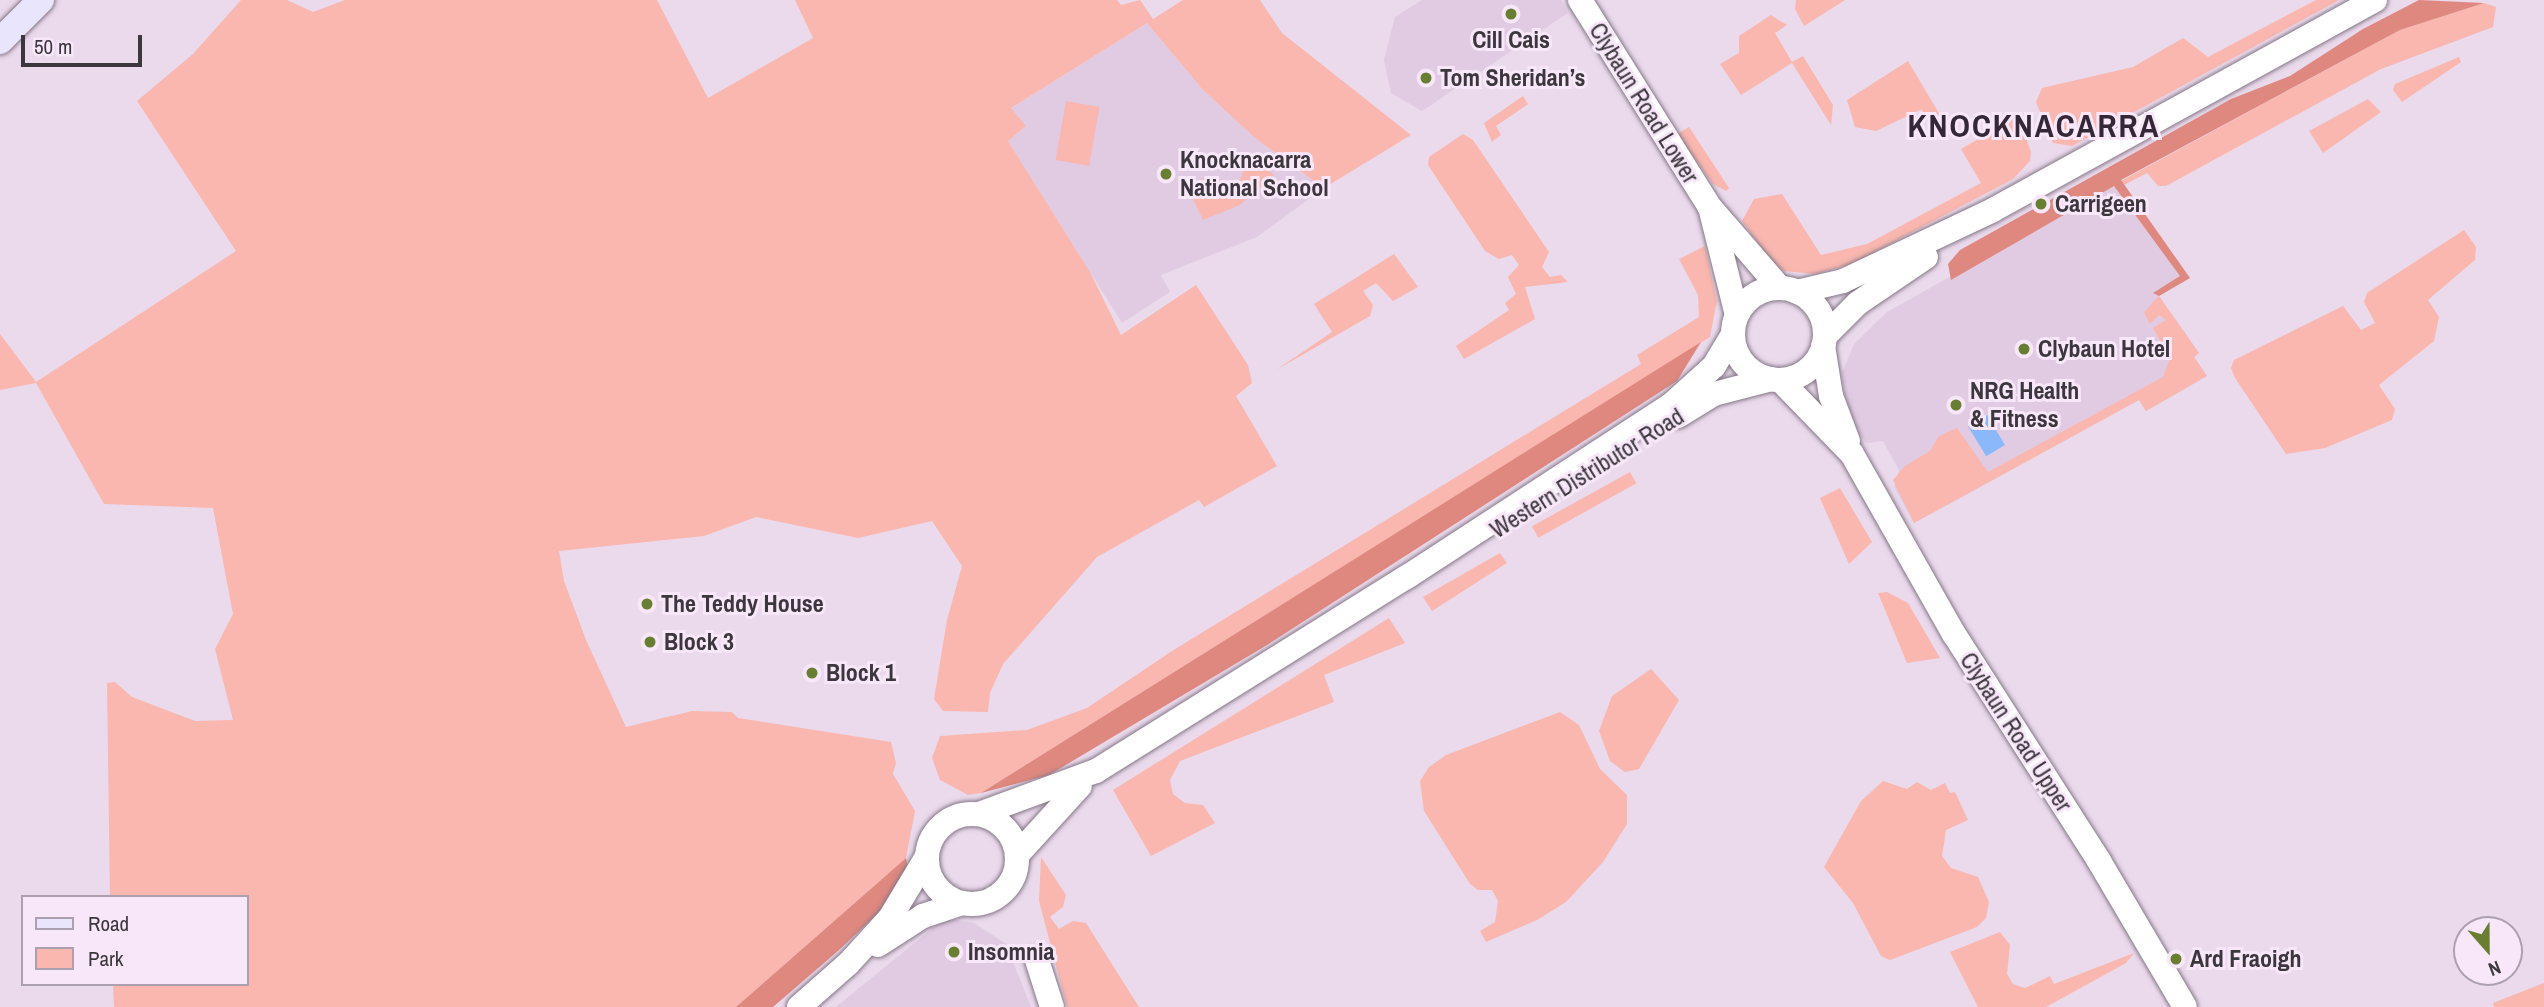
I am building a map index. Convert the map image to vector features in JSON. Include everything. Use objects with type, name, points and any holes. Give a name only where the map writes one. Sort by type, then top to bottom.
[{"type":"main road","points":[[0,41],[41,0]]},
{"type":"street","name":"Clybaun Road Lower","points":[[1580,0],[1709,206],[1788,290]]},
{"type":"street","points":[[1993,210],[1884,284],[1824,341],[1806,370],[1775,379],[1743,362],[1735,324],[1755,295],[1843,281],[1993,210],[2375,0]]},
{"type":"street","name":"Clybaun Road Lower","points":[[1709,206],[1735,324]]},
{"type":"street","points":[[1788,290],[1816,307],[1824,341]]},
{"type":"street","name":"Western Distributor Road","points":[[1017,855],[1055,808],[1096,771],[1407,577],[1671,405],[1714,366],[1735,324]]},
{"type":"street","name":"Clybaun Road Upper","points":[[1824,341],[1831,396],[1852,454],[1954,634],[2119,893],[2185,1007]]},
{"type":"street","name":"Western Distributor Road","points":[[1407,577],[1459,553],[1708,397],[1775,379]]},
{"type":"street","name":"Clybaun Road Upper","points":[[1775,379],[1852,454]]},
{"type":"street","name":"Western Distributor Road","points":[[979,814],[1096,771]]},
{"type":"street","points":[[799,1007],[848,964],[905,900],[940,826],[965,814],[979,814],[1004,827],[1017,855],[1014,875],[1001,893],[978,904],[962,903],[923,916],[848,964]]},
{"type":"street","points":[[926,858],[932,882],[942,893],[962,903]]},
{"type":"street","points":[[1037,960],[1052,1007]]},
{"type":"shaded area","points":[[1422,0],[1561,0],[1568,13],[1422,111],[1391,93],[1384,60],[1395,17]]},
{"type":"shaded area","points":[[2419,0],[2484,3],[2400,30],[2121,180],[2190,278],[2159,296],[2153,293],[2180,276],[2114,186],[1951,280],[1948,264],[1960,250],[2231,99],[2290,76],[2363,29]]},
{"type":"shaded area","name":"Knocknacarra National School","points":[[1147,23],[1203,90],[1256,139],[1324,188],[1257,237],[1161,275],[1170,292],[1122,323],[1008,141],[1026,126],[1010,109]]},
{"type":"shaded area","name":"Clybaun Hotel","points":[[2121,181],[2190,278],[2159,296],[2199,353],[2194,357],[2207,376],[2146,411],[2139,400],[1914,523],[1894,487],[1899,470],[1883,441],[1866,443],[1847,415],[1842,373],[1854,344],[1887,312]]},
{"type":"shaded area","points":[[1701,342],[1677,381],[1267,645],[1049,775],[981,793]]},
{"type":"shaded area","points":[[906,858],[908,867],[893,899],[839,950],[773,1007],[736,1007]]},
{"type":"shaded area","points":[[955,920],[974,923],[1006,944],[1031,1007],[836,1007],[940,922]]},
{"type":"green space","points":[[241,0],[287,0],[313,12],[345,0],[657,0],[708,98],[813,38],[795,0],[1117,0],[1121,5],[1140,0],[1153,19],[1183,0],[1260,0],[1282,33],[1411,135],[1324,188],[1256,139],[1203,90],[1147,23],[1011,108],[1026,126],[1008,141],[1090,272],[1121,335],[1196,285],[1248,365],[1252,383],[1236,396],[1277,466],[1204,507],[1199,500],[1097,557],[1003,664],[990,693],[988,712],[943,711],[934,699],[947,620],[962,566],[932,521],[858,538],[756,517],[704,536],[559,551],[564,581],[586,640],[626,727],[692,711],[732,712],[738,718],[891,742],[896,763],[893,774],[915,811],[906,858],[736,1007],[114,1007],[113,986],[248,986],[248,895],[110,895],[107,683],[115,682],[132,697],[195,721],[233,720],[215,649],[233,614],[213,508],[104,504],[36,383],[0,390],[0,334],[36,382],[236,251],[137,101],[193,54]]},
{"type":"green space","points":[[1796,0],[1845,0],[1804,26],[1795,9]]},
{"type":"green space","points":[[2316,0],[2339,0],[2072,146],[2053,143],[2036,102],[2042,88],[2133,67],[2183,38],[2208,57]]},
{"type":"green space","points":[[2484,3],[2496,7],[2493,27],[2381,69],[2166,186],[2158,186],[2147,173],[2124,185],[2121,181],[2400,30]]},
{"type":"green space","points":[[1771,15],[1787,25],[1775,33],[1792,62],[1803,56],[1833,105],[1831,125],[1792,63],[1741,95],[1720,64],[1739,53],[1739,36]]},
{"type":"green space","points":[[2459,57],[2461,62],[2402,102],[2393,90],[2395,84]]},
{"type":"green space","points":[[1908,61],[1940,115],[1924,116],[1922,109],[1876,131],[1855,127],[1847,100]]},
{"type":"green space","points":[[1523,96],[1528,104],[1496,126],[1501,135],[1492,142],[1484,123]]},
{"type":"green space","points":[[2368,99],[2381,112],[2323,153],[2309,131]]},
{"type":"green space","points":[[1066,101],[1099,107],[1089,166],[1056,160]]},
{"type":"green space","points":[[2018,116],[2031,152],[2030,161],[2013,179],[1852,264],[1815,274],[1784,271],[1774,266],[1742,221],[1754,199],[1782,194],[1821,255],[1867,244],[1981,183],[1961,149]]},
{"type":"green space","points":[[1689,127],[1729,188],[1726,191],[1713,184],[1677,134]]},
{"type":"green space","points":[[1463,134],[1473,140],[1549,252],[1542,267],[1550,277],[1561,275],[1568,282],[1525,287],[1535,319],[1464,359],[1456,346],[1509,310],[1505,303],[1516,294],[1508,277],[1519,265],[1512,255],[1499,259],[1485,251],[1428,165],[1429,157]]},
{"type":"green space","points":[[1249,153],[1274,175],[1240,205],[1203,220],[1192,197],[1204,177],[1239,184]]},
{"type":"green space","points":[[2464,230],[2476,247],[2475,260],[2428,300],[2439,317],[2434,341],[2379,385],[2395,409],[2392,420],[2325,448],[2286,454],[2235,378],[2231,368],[2234,360],[2343,306],[2361,330],[2375,323],[2364,302],[2367,293]]},
{"type":"green space","points":[[1705,246],[1717,301],[1710,337],[981,793],[968,795],[940,780],[932,758],[940,736],[1027,730],[1087,708],[1172,651],[1641,364],[1637,355],[1699,317],[1698,295],[1679,259]]},
{"type":"green space","points":[[1394,254],[1418,287],[1393,301],[1376,283],[1363,291],[1373,305],[1370,316],[1276,370],[1332,332],[1314,304]]},
{"type":"green space","points":[[2159,296],[2199,353],[2194,357],[2207,376],[2146,411],[2139,400],[1914,523],[1893,480],[1905,466],[1930,451],[1939,436],[1957,428],[1988,472],[2163,377],[2170,358],[2153,328],[2166,320],[2159,315],[2150,324],[2144,312]]},
{"type":"green space","points":[[1630,472],[1636,483],[1538,538],[1532,526]]},
{"type":"green space","points":[[1840,488],[1872,542],[1849,564],[1820,498]]},
{"type":"green space","points":[[1500,553],[1507,563],[1432,611],[1423,597]]},
{"type":"green space","points":[[1887,592],[1908,603],[1940,658],[1907,663],[1878,593]]},
{"type":"green space","points":[[1389,618],[1405,643],[1324,675],[1334,702],[1180,761],[1170,780],[1173,794],[1185,803],[1203,805],[1215,823],[1151,856],[1113,790]]},
{"type":"green space","points":[[1651,669],[1679,700],[1639,769],[1625,772],[1610,761],[1599,731],[1612,696]]},
{"type":"green space","points":[[1560,712],[1579,725],[1600,769],[1627,795],[1627,824],[1603,862],[1566,902],[1537,920],[1486,942],[1480,931],[1495,922],[1498,901],[1492,890],[1478,890],[1470,884],[1424,811],[1420,781],[1429,767],[1446,755]]},
{"type":"green space","points":[[1883,781],[1907,789],[1917,782],[1931,790],[1945,783],[1950,793],[1955,792],[1968,820],[1946,830],[1942,856],[1951,868],[1978,877],[1989,902],[1986,918],[1977,927],[1890,960],[1881,956],[1853,903],[1824,867],[1861,801]]},
{"type":"green space","points":[[1041,857],[1066,895],[1063,907],[1050,917],[1059,929],[1073,921],[1086,923],[1139,1007],[1067,1007],[1039,901]]},
{"type":"green space","points":[[2000,932],[2010,945],[2007,974],[2013,984],[2025,988],[2050,976],[2054,984],[2134,953],[2126,963],[2046,1007],[1978,1007],[1950,952]]},
{"type":"green space","points":[[2544,983],[2544,1007],[2494,1007],[2493,1003]]},
{"type":"water","points":[[1987,415],[2005,445],[1986,456],[1968,426]]},
{"type":"place","name":"Cill Cais","points":[[1511,14]]},
{"type":"place","name":"Tom Sheridan’s","points":[[1426,78]]},
{"type":"place","name":"Knocknacarra National School","points":[[1166,174]]},
{"type":"place","name":"Carrigeen","points":[[2041,204]]},
{"type":"place","name":"Clybaun Hotel","points":[[2024,349]]},
{"type":"place","name":"NRG Health & Fitness","points":[[1956,405]]},
{"type":"place","name":"The Teddy House","points":[[647,604]]},
{"type":"place","name":"Block 3","points":[[650,642]]},
{"type":"place","name":"Block 1","points":[[812,673]]},
{"type":"place","name":"Insomnia","points":[[954,952]]},
{"type":"place","name":"Ard Fraoigh","points":[[2176,959]]},
{"type":"district","name":"KNOCKNACARRA","points":[[2034,126]]}]
